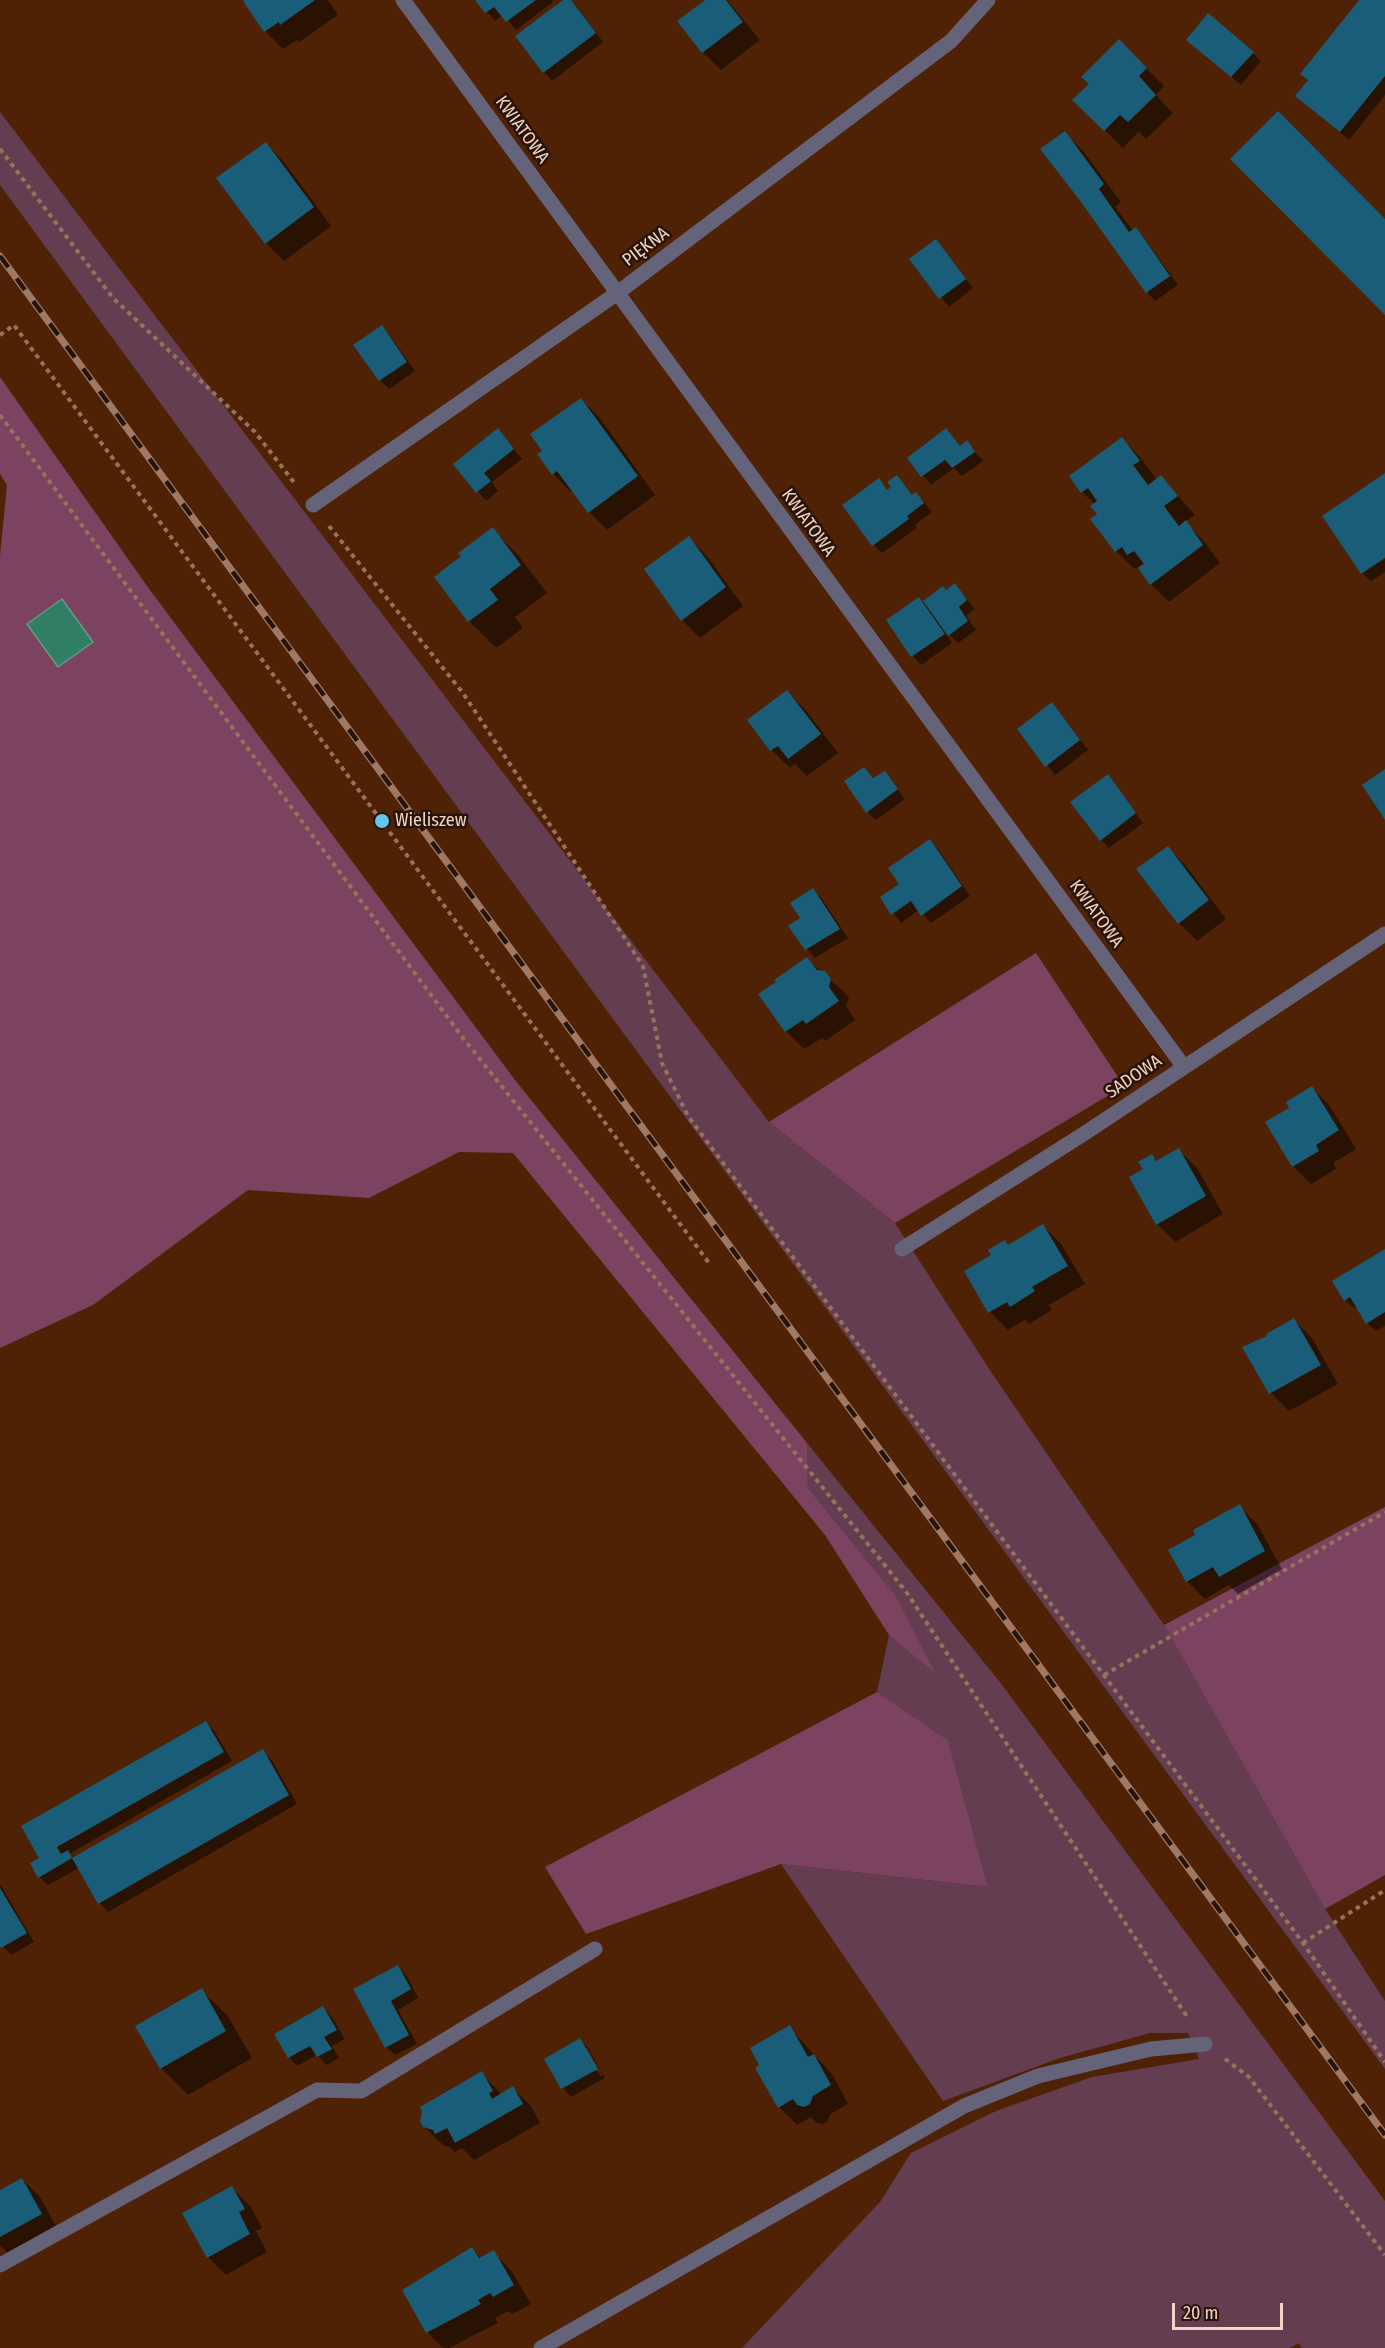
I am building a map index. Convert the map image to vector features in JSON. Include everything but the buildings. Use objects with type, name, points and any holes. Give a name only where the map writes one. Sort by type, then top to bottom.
[{"type":"street","name":"KWIATOWA","points":[[403,0],[1184,1067]]},
{"type":"street","name":"PIĘKNA","points":[[313,505],[616,294],[951,41],[988,0]]},
{"type":"street","name":"SADOWA","points":[[902,1249],[1385,934]]},
{"type":"street","points":[[0,2265],[317,2090],[361,2091],[595,1949]]},
{"type":"street","points":[[541,2348],[964,2106],[1038,2076],[1151,2049],[1205,2044]]},
{"type":"path","points":[[0,149],[113,298],[255,432],[463,693],[643,966],[662,1063],[688,1116],[1303,1943],[1385,2062]]},
{"type":"path","points":[[0,335],[14,325],[710,1263]]},
{"type":"path","points":[[0,415],[463,1038],[908,1593],[1205,2044],[1250,2077],[1385,2255]]},
{"type":"path","points":[[1104,1675],[1385,1512]]},
{"type":"path","points":[[1303,1943],[1385,1890]]},
{"type":"shaded area","points":[[0,112],[769,1122],[895,1223],[991,1372],[1164,1625],[1325,1909],[1385,2001],[1385,2069],[0,185]]},
{"type":"shaded area","points":[[0,377],[147,586],[515,1080],[807,1443],[808,1488],[896,1596],[936,1674],[889,1635],[825,1535],[513,1153],[459,1152],[369,1198],[248,1190],[93,1305],[0,1348],[0,556],[7,485],[0,474]]},
{"type":"shaded area","points":[[62,599],[93,642],[58,667],[27,624]]},
{"type":"shaded area","points":[[1036,953],[1124,1086],[895,1223],[769,1122]]},
{"type":"shaded area","points":[[807,1443],[999,1681],[1385,2201],[1385,2348],[1302,2348],[1299,2343],[1289,2348],[742,2348],[880,2202],[911,2153],[996,2111],[1092,2077],[1199,2059],[1188,2033],[1150,2033],[1060,2058],[943,2101],[781,1864],[988,1887],[948,1740],[877,1692],[889,1635],[935,1672],[896,1596],[808,1488]]},
{"type":"shaded area","points":[[1385,1507],[1385,1875],[1325,1909],[1164,1625]]},
{"type":"shaded area","points":[[877,1692],[948,1740],[988,1887],[781,1864],[586,1934],[545,1867]]},
{"type":"railway","points":[[0,256],[1385,2135]]},
{"type":"place","name":"Wieliszew","points":[[382,821]]}]
